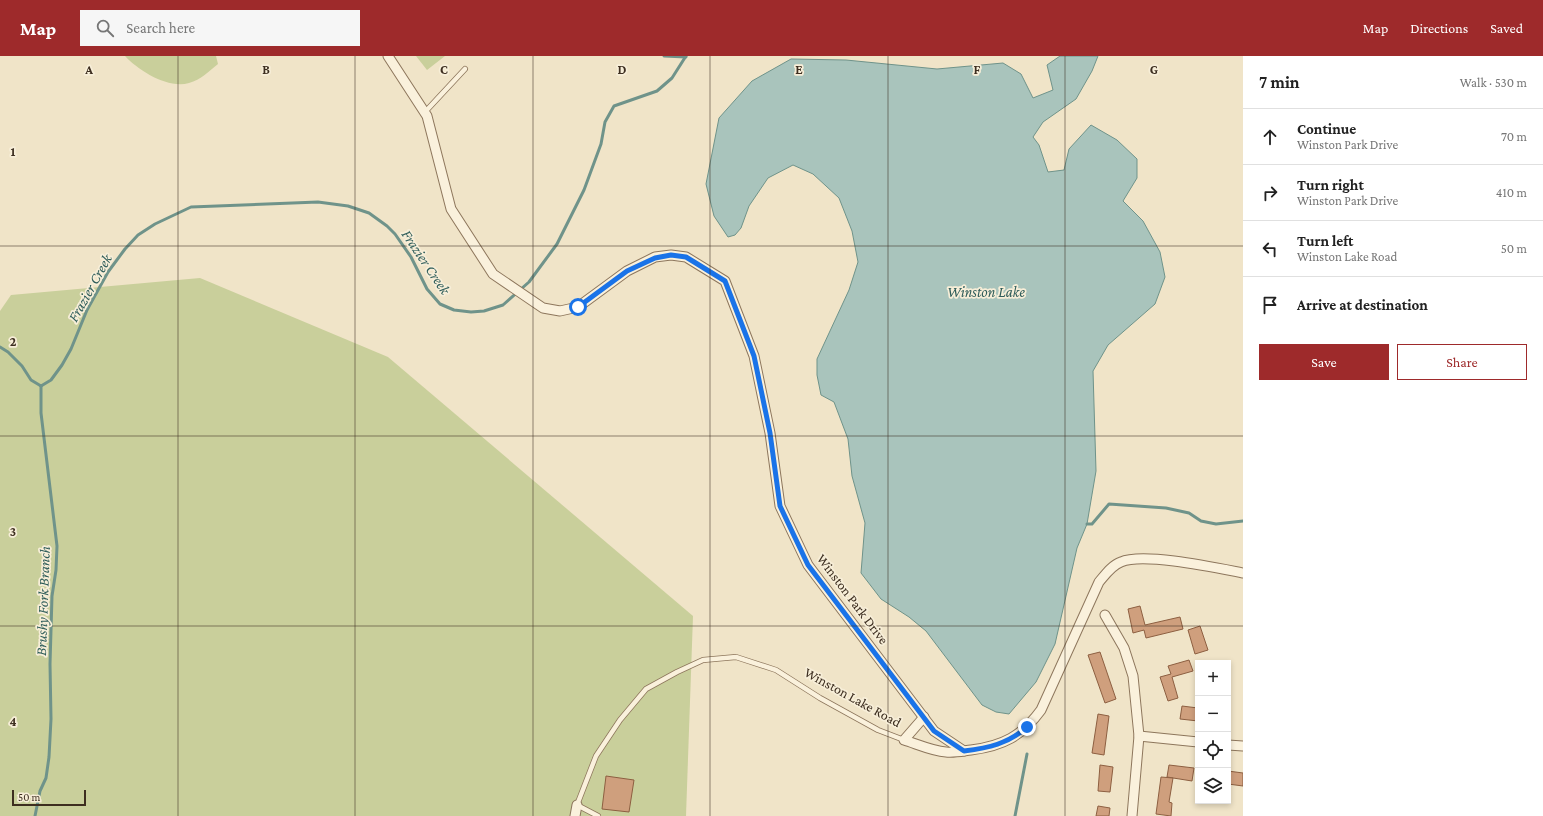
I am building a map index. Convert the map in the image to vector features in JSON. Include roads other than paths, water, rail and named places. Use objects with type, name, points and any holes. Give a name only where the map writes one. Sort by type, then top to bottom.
[{"type":"street","name":"Winston Park Drive","points":[[388,56],[427,116],[451,209],[493,274],[543,308],[560,311],[578,307],[627,271],[655,258],[671,255],[686,257],[725,281],[754,356],[770,433],[780,506],[808,565],[934,731],[964,751]]},
{"type":"street","name":"Winston Lake Road","points":[[904,740],[946,752],[989,747],[1008,741],[1016,736],[1033,721],[1049,694],[1099,582],[1119,563],[1131,559],[1150,559],[1243,573]]},
{"type":"street","points":[[1105,615],[1124,648],[1134,676],[1139,736],[1132,816]]},
{"type":"street","points":[[904,740],[924,717]]},
{"type":"street","points":[[1139,736],[1195,742]]},
{"type":"street","points":[[1231,745],[1243,746]]},
{"type":"street","name":"Winston Lake Road","points":[[575,816],[577,805]]},
{"type":"lane","points":[[425,112],[465,69]]},
{"type":"lane","name":"Winston Lake Road","points":[[577,805],[596,756],[620,720],[646,689],[703,660],[736,657],[776,670],[820,698],[878,730],[904,740]]},
{"type":"lane","points":[[577,805],[598,816]]},
{"type":"water","name":"Winston Lake","points":[[1060,56],[1098,56],[1092,71],[1076,99],[1043,122],[1033,137],[1039,145],[1048,172],[1064,170],[1069,149],[1091,125],[1117,140],[1137,159],[1137,178],[1123,201],[1143,221],[1160,252],[1165,277],[1155,304],[1108,345],[1093,371],[1096,471],[1087,524],[1077,548],[1055,644],[1036,682],[1009,714],[996,712],[982,705],[926,631],[909,617],[881,599],[861,573],[865,523],[852,476],[848,439],[834,402],[821,395],[817,375],[817,359],[849,290],[858,262],[852,231],[839,198],[813,174],[793,165],[768,178],[749,206],[741,228],[735,235],[728,237],[714,216],[706,184],[719,118],[752,81],[791,59],[846,60],[937,69],[1003,63],[1021,74],[1033,98],[1053,90],[1047,65]]},
{"type":"waterway","points":[[664,56],[686,57]]},
{"type":"waterway","name":"Frazier Creek","points":[[41,386],[51,380],[62,365],[71,349],[87,310],[108,272],[125,249],[138,235],[155,224],[191,207],[318,202],[348,206],[369,213],[395,234],[411,257],[427,289],[440,304],[454,310],[471,312],[484,311],[503,305],[529,282],[557,244],[584,190],[601,144],[605,122],[614,106],[657,91],[672,78],[686,56]]},
{"type":"waterway","name":"Frazier Creek","points":[[0,347],[8,352],[22,366],[31,380],[41,386]]},
{"type":"waterway","name":"Brushy Fork Branch","points":[[35,816],[40,791],[46,778],[49,757],[51,719],[50,664],[52,596],[56,570],[57,546],[41,413],[41,386]]},
{"type":"waterway","name":"Frazier Creek","points":[[1087,524],[1092,524],[1109,504],[1166,508],[1189,513],[1201,521],[1216,524],[1243,521]]},
{"type":"waterway","points":[[1015,816],[1027,754]]}]
